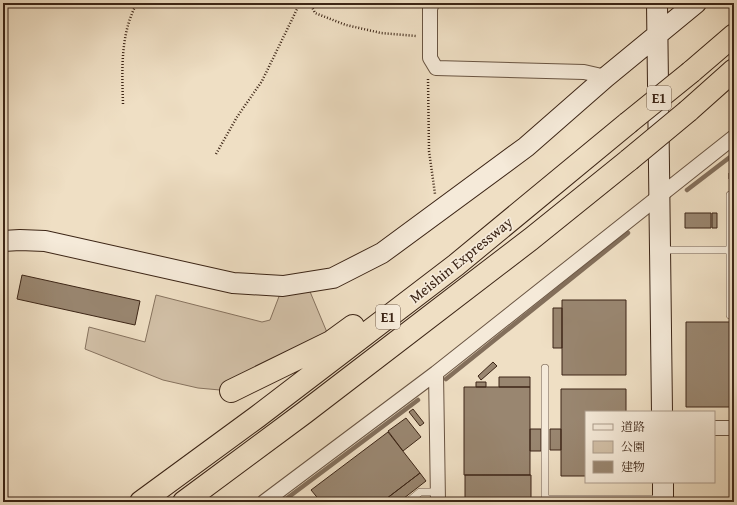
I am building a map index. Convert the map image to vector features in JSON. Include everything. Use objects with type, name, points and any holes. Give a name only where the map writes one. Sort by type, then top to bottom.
[{"type":"highway","name":"Meishin Expressway","points":[[141,502],[263,413],[456,265],[734,35]]},
{"type":"highway","name":"Meishin Expressway","points":[[184,502],[304,413],[503,261],[629,160],[734,70]]},
{"type":"highway","points":[[231,391],[331,342],[408,285],[456,265]]},
{"type":"street","points":[[432,3],[430,10],[430,58],[436,68],[584,72],[606,78]]},
{"type":"street","points":[[657,3],[662,411]]},
{"type":"street","points":[[3,241],[45,241],[233,283],[283,286],[333,278],[382,253],[526,147],[696,3]]},
{"type":"street","points":[[264,502],[436,373],[734,137]]},
{"type":"street","points":[[436,373],[438,497]]},
{"type":"street","points":[[715,428],[734,428]]},
{"type":"lane","points":[[730,315],[730,195],[734,195]]},
{"type":"lane","points":[[660,250],[730,250]]},
{"type":"lane","points":[[545,368],[545,499],[663,494]]},
{"type":"lane","points":[[408,502],[420,492],[438,497]]},
{"type":"path","points":[[123,104],[122,61],[124,44],[132,12],[137,3]]},
{"type":"path","points":[[216,154],[236,118],[262,81],[300,3]]},
{"type":"path","points":[[310,3],[315,13],[346,25],[374,32],[415,36],[431,33]]},
{"type":"path","points":[[430,58],[427,68],[429,151],[438,212]]},
{"type":"green space","points":[[306,282],[331,342],[231,391],[198,388],[163,380],[85,349],[89,327],[145,342],[156,295],[262,322],[270,320],[283,286]]},
{"type":"building","points":[[729,173],[734,173],[734,179],[729,179]]},
{"type":"building","points":[[685,213],[711,213],[711,228],[685,228]]},
{"type":"building","points":[[712,213],[717,213],[717,228],[712,228]]},
{"type":"building","points":[[22,275],[140,301],[135,325],[17,299]]},
{"type":"building","points":[[562,300],[626,300],[626,375],[562,375]]},
{"type":"building","points":[[553,308],[562,308],[562,348],[553,348]]},
{"type":"building","points":[[686,322],[734,322],[734,407],[686,407]]},
{"type":"building","points":[[493,362],[497,366],[481,380],[478,376]]},
{"type":"building","points":[[499,377],[530,377],[530,387],[499,387]]},
{"type":"building","points":[[476,382],[486,382],[486,387],[476,387]]},
{"type":"building","points":[[464,387],[530,387],[530,475],[464,475]]},
{"type":"building","points":[[561,389],[626,389],[626,411],[585,411],[585,476],[561,476]]},
{"type":"building","points":[[413,409],[424,423],[420,426],[409,412]]},
{"type":"building","points":[[406,418],[421,437],[403,451],[388,431]]},
{"type":"building","points":[[530,429],[541,429],[541,451],[530,451]]},
{"type":"building","points":[[550,429],[561,429],[561,450],[550,450]]},
{"type":"building","points":[[388,432],[420,473],[382,502],[321,502],[311,490]]},
{"type":"building","points":[[420,473],[426,481],[399,502],[382,502]]},
{"type":"building","points":[[465,475],[531,475],[531,502],[465,502]]},
{"type":"waterway","points":[[687,190],[734,154]]},
{"type":"waterway","points":[[446,379],[628,233]]},
{"type":"waterway","points":[[282,502],[418,400]]},
{"type":"waterway","points":[[734,436],[734,502]]}]
